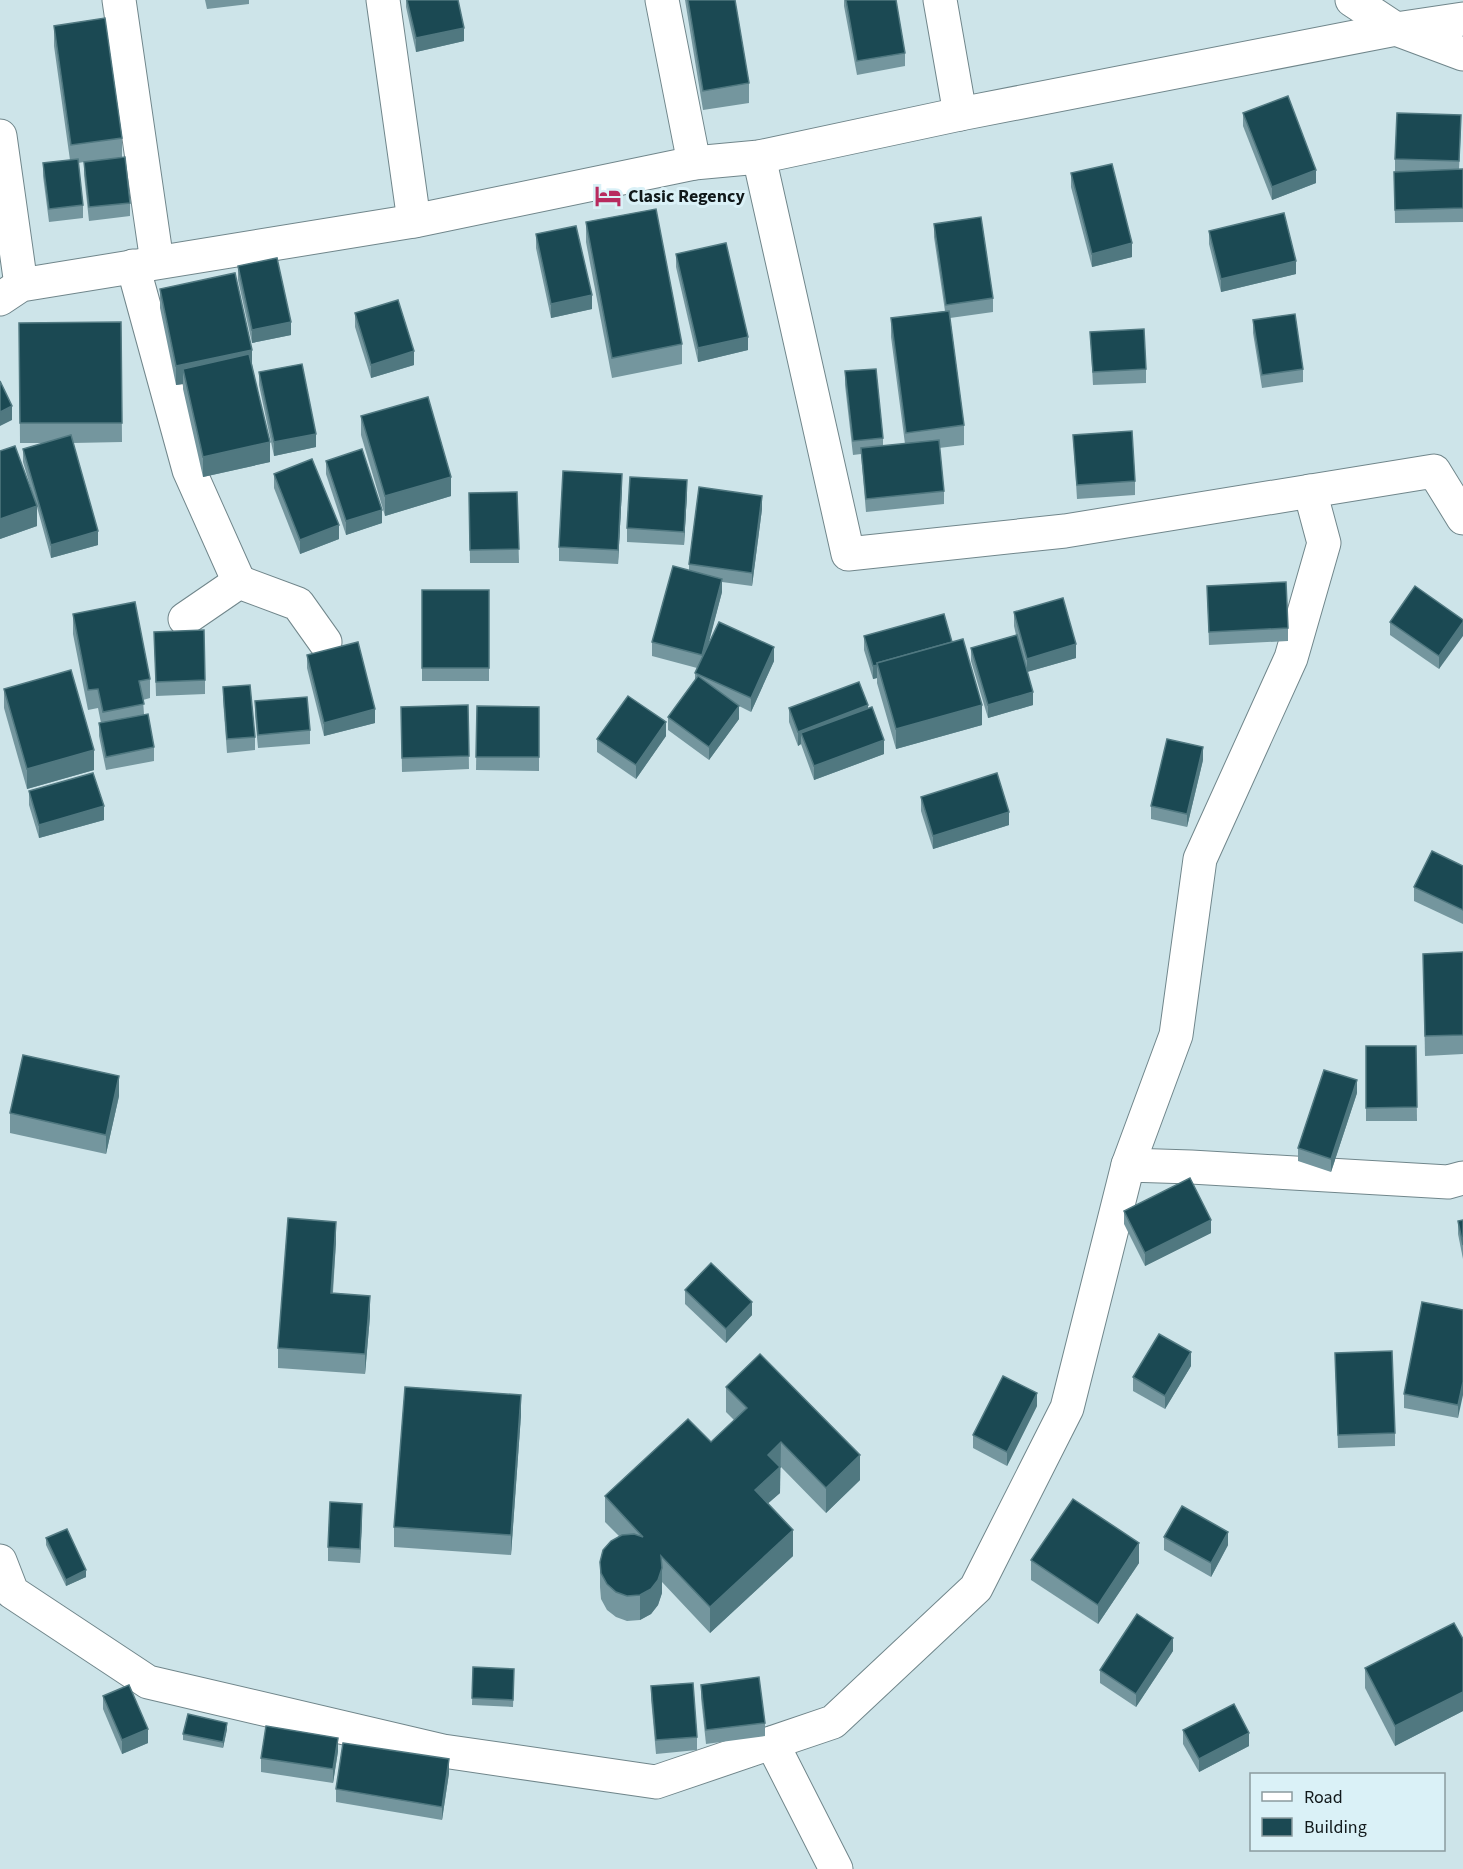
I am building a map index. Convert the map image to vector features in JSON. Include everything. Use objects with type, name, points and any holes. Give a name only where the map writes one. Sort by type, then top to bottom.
[{"type":"main road","points":[[119,0],[145,264],[189,470],[239,582],[298,604],[325,642]]},
{"type":"main road","points":[[383,0],[414,221]]},
{"type":"main road","points":[[662,0],[694,163]]},
{"type":"main road","points":[[940,0],[960,114]]},
{"type":"main road","points":[[1352,0],[1396,29],[1463,54]]},
{"type":"main road","points":[[0,136],[10,292],[145,264],[414,221],[694,163],[759,157],[960,114],[1396,29],[1463,19]]},
{"type":"main road","points":[[759,157],[848,554],[1065,531],[1434,471],[1463,518]]},
{"type":"main road","points":[[0,1561],[12,1592],[148,1682],[443,1751],[656,1782],[833,1722],[976,1588],[1067,1408],[1128,1165],[1176,1035],[1200,859],[1291,658],[1324,543],[1310,491]]},
{"type":"main road","points":[[185,619],[239,582]]},
{"type":"main road","points":[[1128,1165],[1448,1182],[1463,1178]]},
{"type":"main road","points":[[772,1743],[836,1869]]},
{"type":"building","points":[[407,0],[458,0],[464,28],[416,38]]},
{"type":"building","points":[[688,0],[735,0],[749,83],[703,91]]},
{"type":"building","points":[[846,0],[896,0],[905,53],[857,61]]},
{"type":"building","points":[[105,18],[122,138],[71,145],[54,26]]},
{"type":"building","points":[[1288,96],[1316,170],[1272,187],[1243,113]]},
{"type":"building","points":[[1397,113],[1461,115],[1459,161],[1395,159]]},
{"type":"building","points":[[125,157],[130,203],[89,207],[84,162]]},
{"type":"building","points":[[78,159],[83,205],[49,209],[43,163]]},
{"type":"building","points":[[1112,164],[1132,243],[1092,254],[1071,173]]},
{"type":"building","points":[[1463,169],[1463,208],[1395,210],[1394,172]]},
{"type":"building","points":[[656,209],[682,344],[612,358],[586,222]]},
{"type":"building","points":[[1284,213],[1296,261],[1221,279],[1209,231]]},
{"type":"building","points":[[981,217],[993,298],[946,305],[934,224]]},
{"type":"building","points":[[576,226],[592,295],[551,304],[536,234]]},
{"type":"building","points":[[726,243],[748,337],[698,348],[676,254]]},
{"type":"building","points":[[277,258],[291,322],[252,330],[238,266]]},
{"type":"building","points":[[235,273],[252,350],[176,366],[160,289]]},
{"type":"building","points":[[398,300],[414,351],[371,365],[355,313]]},
{"type":"building","points":[[949,311],[964,425],[906,433],[891,318]]},
{"type":"building","points":[[1295,314],[1303,369],[1262,375],[1253,320]]},
{"type":"building","points":[[121,322],[122,423],[20,423],[19,323]]},
{"type":"building","points":[[1144,329],[1146,369],[1093,372],[1090,332]]},
{"type":"building","points":[[249,354],[270,442],[203,457],[183,369]]},
{"type":"building","points":[[302,364],[316,434],[274,442],[259,372]]},
{"type":"building","points":[[876,369],[883,438],[853,441],[845,371]]},
{"type":"building","points":[[0,381],[12,406],[0,412]]},
{"type":"building","points":[[428,397],[451,477],[385,496],[361,416]]},
{"type":"building","points":[[1132,431],[1135,481],[1077,485],[1073,435]]},
{"type":"building","points":[[71,435],[98,531],[51,545],[23,449]]},
{"type":"building","points":[[939,440],[944,491],[866,499],[861,448]]},
{"type":"building","points":[[15,446],[37,506],[0,519],[0,451]]},
{"type":"building","points":[[362,449],[382,510],[346,521],[326,461]]},
{"type":"building","points":[[312,459],[339,525],[300,540],[274,474]]},
{"type":"building","points":[[563,471],[622,474],[618,550],[559,547]]},
{"type":"building","points":[[630,477],[687,480],[684,532],[627,528]]},
{"type":"building","points":[[699,487],[762,496],[752,573],[689,564]]},
{"type":"building","points":[[517,492],[519,549],[470,550],[469,493]]},
{"type":"building","points":[[673,566],[722,579],[702,655],[652,642]]},
{"type":"building","points":[[1286,582],[1288,628],[1209,632],[1207,586]]},
{"type":"building","points":[[1415,586],[1463,620],[1439,656],[1390,622]]},
{"type":"building","points":[[422,590],[489,590],[489,668],[422,668]]},
{"type":"building","points":[[1063,598],[1076,644],[1027,659],[1014,612]]},
{"type":"building","points":[[135,602],[150,679],[139,681],[144,704],[103,712],[98,689],[88,690],[73,614]]},
{"type":"building","points":[[944,614],[952,642],[873,666],[864,636]]},
{"type":"building","points":[[719,622],[774,647],[751,698],[695,673]]},
{"type":"building","points":[[204,630],[205,680],[156,682],[154,632]]},
{"type":"building","points":[[1017,635],[1033,692],[988,705],[971,648]]},
{"type":"building","points":[[963,639],[982,705],[896,729],[877,663]]},
{"type":"building","points":[[358,642],[375,709],[324,723],[307,655]]},
{"type":"building","points":[[71,670],[94,750],[27,769],[4,689]]},
{"type":"building","points":[[698,676],[739,706],[709,747],[668,717]]},
{"type":"building","points":[[859,682],[868,705],[798,732],[789,708]]},
{"type":"building","points":[[250,685],[255,737],[227,739],[223,687]]},
{"type":"building","points":[[628,696],[666,722],[636,765],[597,739]]},
{"type":"building","points":[[307,697],[310,730],[258,735],[255,701]]},
{"type":"building","points":[[468,705],[469,756],[402,758],[401,707]]},
{"type":"building","points":[[477,706],[539,707],[539,757],[476,757]]},
{"type":"building","points":[[872,707],[884,740],[814,766],[801,733]]},
{"type":"building","points":[[148,714],[154,747],[106,757],[99,723]]},
{"type":"building","points":[[1167,739],[1203,747],[1187,814],[1151,806]]},
{"type":"building","points":[[93,773],[104,806],[39,825],[29,791]]},
{"type":"building","points":[[997,773],[1009,812],[933,836],[921,797]]},
{"type":"building","points":[[1432,851],[1463,866],[1463,910],[1414,887]]},
{"type":"building","points":[[1463,952],[1463,1035],[1425,1036],[1423,954]]},
{"type":"building","points":[[1366,1046],[1416,1046],[1417,1107],[1366,1108]]},
{"type":"building","points":[[23,1055],[119,1076],[106,1135],[10,1113]]},
{"type":"building","points":[[1324,1070],[1357,1080],[1331,1159],[1298,1148]]},
{"type":"building","points":[[1190,1178],[1211,1220],[1145,1253],[1124,1211]]},
{"type":"building","points":[[288,1218],[336,1222],[331,1293],[370,1296],[365,1354],[278,1348]]},
{"type":"building","points":[[1463,1220],[1463,1245],[1458,1221]]},
{"type":"building","points":[[711,1263],[752,1302],[726,1329],[685,1290]]},
{"type":"building","points":[[1422,1302],[1463,1310],[1463,1382],[1458,1405],[1404,1394]]},
{"type":"building","points":[[1159,1334],[1191,1352],[1165,1396],[1133,1377]]},
{"type":"building","points":[[1392,1351],[1395,1433],[1338,1435],[1335,1353]]},
{"type":"building","points":[[760,1354],[860,1455],[826,1488],[781,1442],[768,1455],[780,1467],[755,1490],[793,1530],[710,1607],[661,1556],[662,1568],[658,1580],[651,1589],[640,1595],[627,1596],[616,1592],[607,1584],[601,1573],[600,1562],[603,1550],[611,1541],[622,1535],[634,1534],[643,1537],[605,1496],[688,1419],[711,1442],[747,1408],[726,1387]]},
{"type":"building","points":[[1003,1376],[1037,1393],[1007,1452],[973,1435]]},
{"type":"building","points":[[405,1387],[521,1395],[511,1535],[394,1527]]},
{"type":"building","points":[[1073,1499],[1139,1543],[1098,1605],[1031,1560]]},
{"type":"building","points":[[330,1502],[362,1504],[360,1549],[328,1547]]},
{"type":"building","points":[[1182,1506],[1228,1532],[1211,1563],[1164,1537]]},
{"type":"building","points":[[67,1529],[86,1570],[66,1580],[46,1538]]},
{"type":"building","points":[[1137,1614],[1173,1638],[1136,1694],[1100,1670]]},
{"type":"building","points":[[1454,1623],[1463,1639],[1463,1692],[1395,1726],[1365,1668]]},
{"type":"building","points":[[473,1667],[514,1669],[513,1700],[472,1698]]},
{"type":"building","points":[[759,1677],[765,1723],[706,1730],[701,1685]]},
{"type":"building","points":[[693,1683],[697,1737],[656,1740],[651,1686]]},
{"type":"building","points":[[129,1685],[148,1729],[122,1740],[103,1696]]},
{"type":"building","points":[[1234,1704],[1249,1733],[1199,1759],[1183,1730]]},
{"type":"building","points":[[188,1714],[227,1723],[223,1742],[183,1734]]},
{"type":"building","points":[[266,1726],[338,1738],[333,1769],[261,1758]]},
{"type":"building","points":[[343,1743],[449,1759],[442,1807],[336,1789]]},
{"type":"place","name":"Clasic Regency","points":[[608,196]]}]
